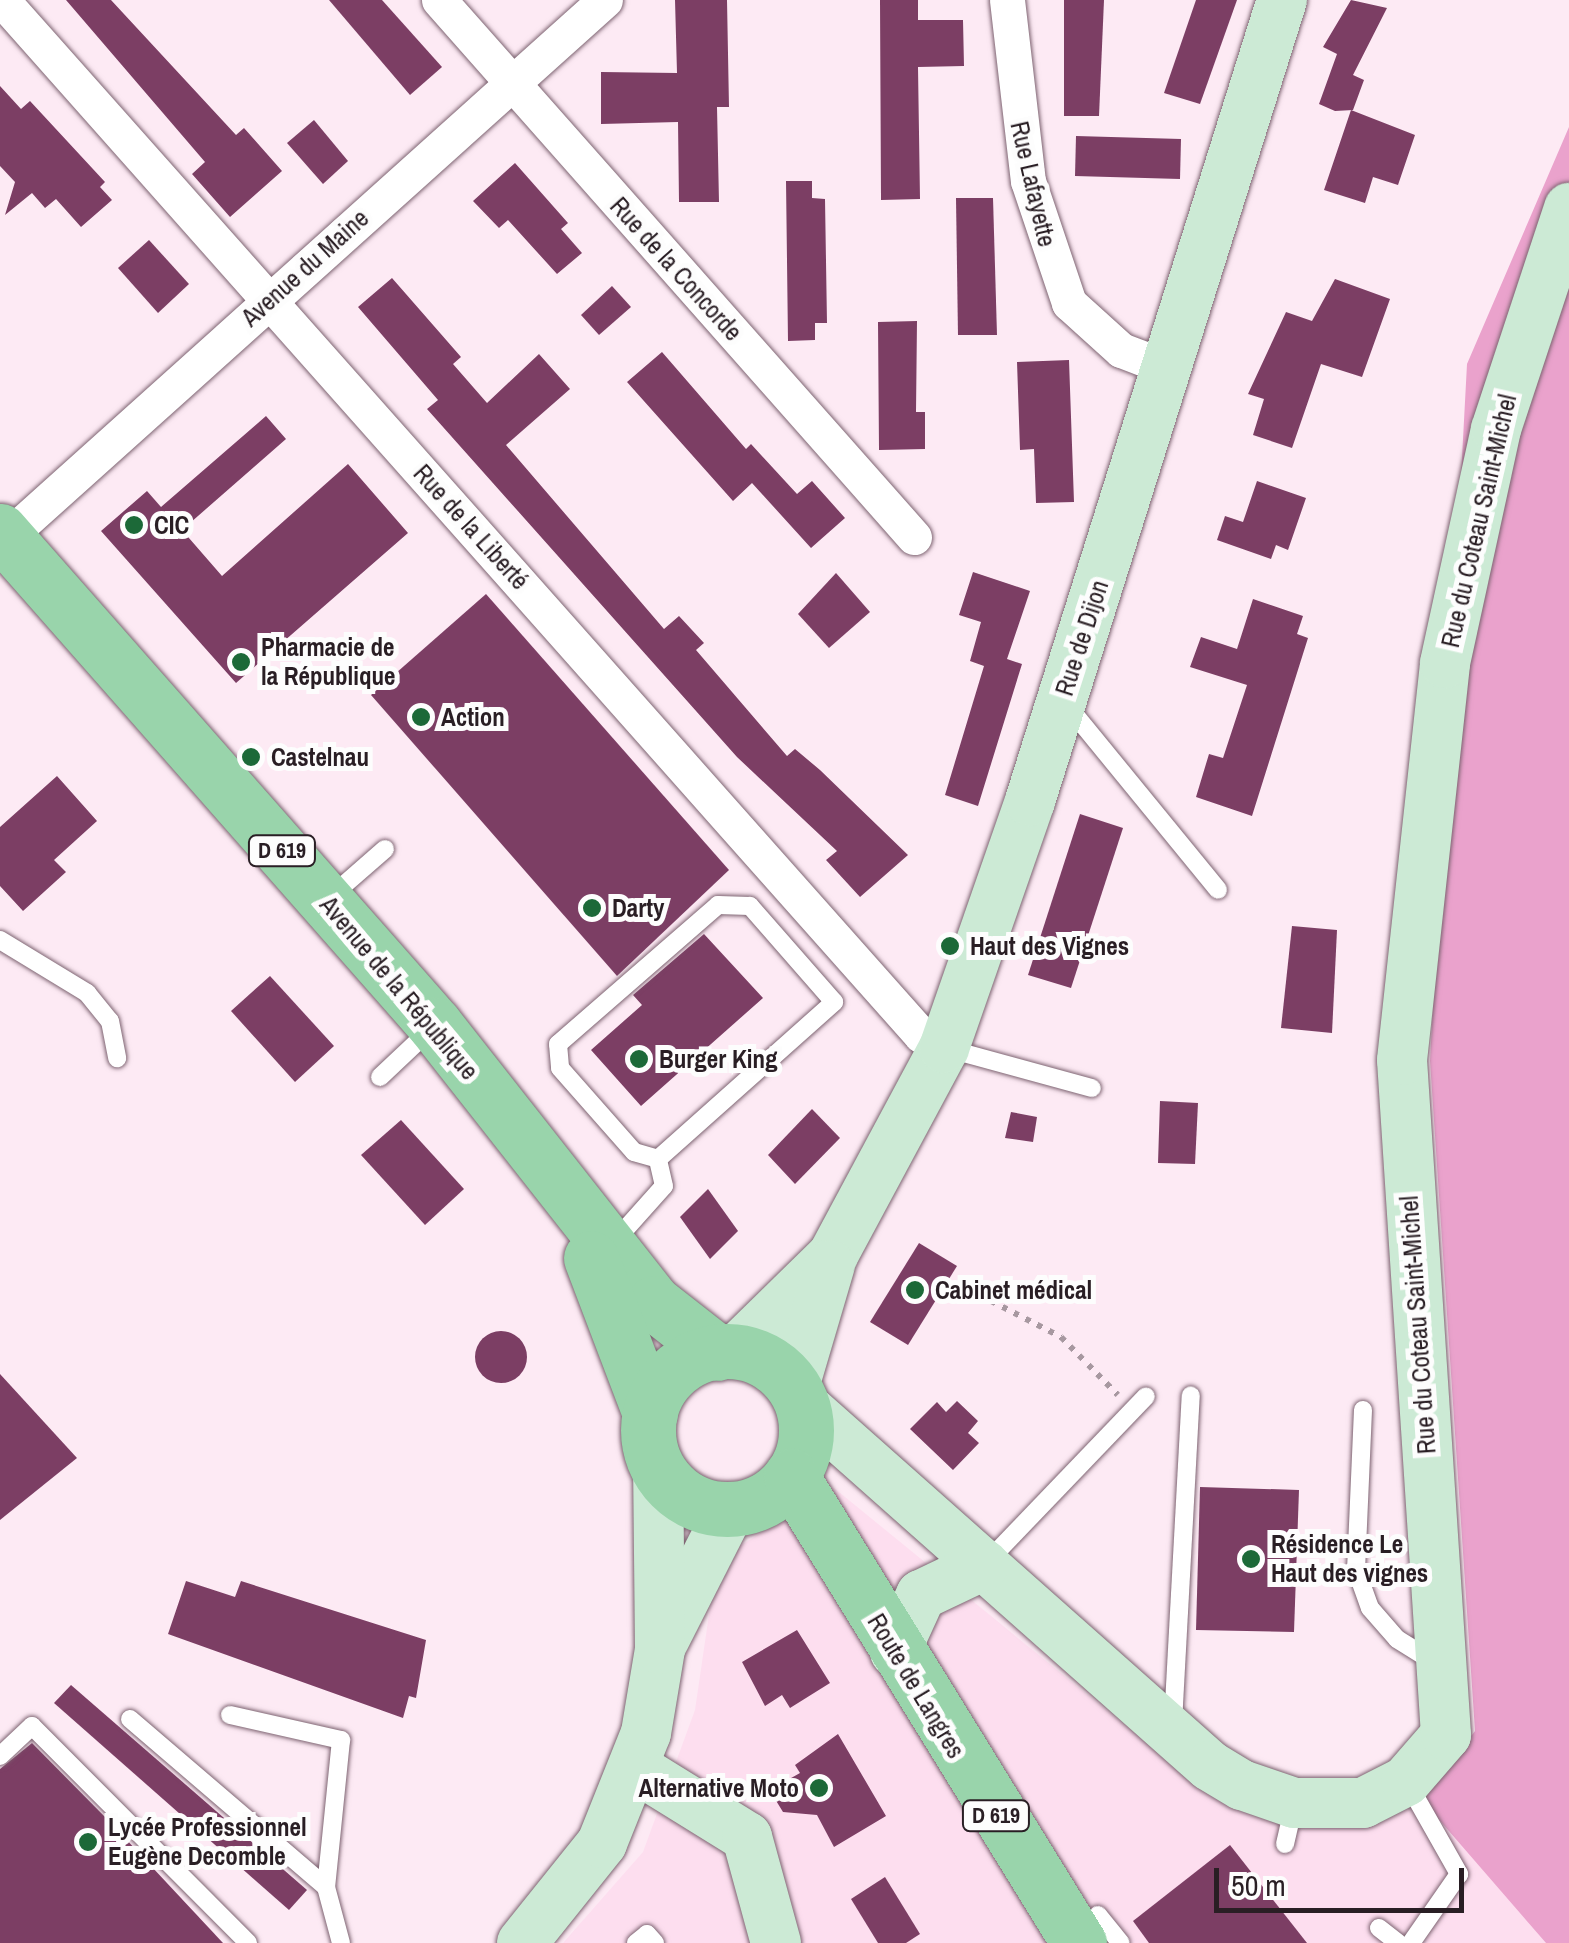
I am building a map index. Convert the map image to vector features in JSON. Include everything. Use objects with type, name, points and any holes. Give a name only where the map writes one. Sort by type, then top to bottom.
[{"type":"main road","name":"Avenue de la République","points":[[3,535],[435,1026],[654,1303],[726,1352]]},
{"type":"main road","name":"Avenue de la République","points":[[554,1180],[621,1322],[650,1413]]},
{"type":"main road","points":[[726,1352],[767,1361],[798,1395],[770,1486],[693,1501],[658,1468],[650,1413],[668,1378],[726,1352]]},
{"type":"main road","name":"Route de Langres","points":[[770,1486],[895,1652],[1089,1929]]},
{"type":"main road","name":"Route de Langres","points":[[770,1486],[805,1557],[1043,1943]]},
{"type":"street","name":"Rue de la Liberté","points":[[2,0],[921,1035],[944,1048]]},
{"type":"street","name":"Rue de la Concorde","points":[[439,0],[914,537]]},
{"type":"street","name":"Avenue du Maine","points":[[3,535],[604,0]]},
{"type":"street","name":"Rue Lafayette","points":[[1007,0],[1028,181],[1069,303],[1087,328],[1121,350],[1168,368]]},
{"type":"street","name":"Rue de Dijon","points":[[798,1395],[833,1255],[944,1048],[1062,700],[1282,0]]},
{"type":"street","name":"Rue du Coteau Saint-Michel","points":[[798,1395],[871,1466],[1173,1734],[1289,1823],[1363,1803],[1406,1781],[1446,1736],[1447,1670],[1402,1060],[1445,663],[1496,430],[1569,208]]},
{"type":"street","name":"Rue de Dijon","points":[[726,1352],[833,1255]]},
{"type":"street","points":[[660,1649],[770,1486],[871,1466]]},
{"type":"street","points":[[522,1943],[602,1843],[634,1767],[660,1649],[658,1468]]},
{"type":"street","points":[[895,1652],[921,1595],[984,1566]]},
{"type":"street","points":[[634,1767],[747,1837],[776,1943]]},
{"type":"lane","points":[[1062,700],[1218,890]]},
{"type":"lane","points":[[326,900],[384,849]]},
{"type":"lane","points":[[718,906],[750,906],[834,1002],[658,1159],[634,1152],[560,1068],[558,1044],[718,906]]},
{"type":"lane","points":[[0,940],[86,994],[110,1021],[116,1058]]},
{"type":"lane","points":[[380,1077],[435,1026]]},
{"type":"lane","points":[[944,1048],[1092,1088]]},
{"type":"lane","points":[[609,1247],[664,1186],[658,1159]]},
{"type":"lane","points":[[1173,1734],[1191,1394]]},
{"type":"lane","points":[[984,1566],[1140,1403]]},
{"type":"lane","points":[[1362,1410],[1356,1569],[1370,1608],[1397,1640],[1447,1670]]},
{"type":"lane","points":[[230,1715],[341,1740],[326,1888],[342,1943]]},
{"type":"lane","points":[[130,1719],[326,1888]]},
{"type":"lane","points":[[0,1756],[32,1726],[248,1943]]},
{"type":"lane","points":[[1406,1781],[1460,1874],[1411,1943]]},
{"type":"lane","points":[[1379,1928],[1398,1943]]},
{"type":"lane","points":[[1089,1929],[1122,1943]]},
{"type":"lane","points":[[636,1943],[647,1934],[655,1943]]},
{"type":"path","points":[[968,1290],[1061,1336],[1140,1403]]},
{"type":"shaded area","points":[[1569,127],[1569,1943],[1546,1943],[1422,1800],[1475,1731],[1430,1061],[1467,364]]},
{"type":"shaded area","points":[[834,1488],[1154,1749],[1279,1816],[1344,1828],[1422,1800],[1546,1943],[563,1943],[643,1852],[695,1710],[717,1560]]},
{"type":"building","points":[[66,0],[111,0],[236,135],[244,128],[282,171],[230,217],[192,174],[205,162]]},
{"type":"building","points":[[329,0],[382,0],[442,67],[410,95]]},
{"type":"building","points":[[675,0],[727,0],[729,107],[717,107],[719,202],[679,202],[678,122],[601,124],[601,72],[677,73]]},
{"type":"building","points":[[880,0],[918,0],[918,20],[963,20],[964,66],[918,67],[920,199],[881,200]]},
{"type":"building","points":[[1064,0],[1104,0],[1099,116],[1064,116]]},
{"type":"building","points":[[1196,0],[1237,0],[1200,104],[1164,93]]},
{"type":"building","points":[[1351,0],[1387,8],[1353,75],[1364,80],[1353,110],[1335,111],[1319,104],[1337,54],[1323,47]]},
{"type":"building","points":[[0,86],[21,109],[30,101],[105,182],[100,187],[112,200],[81,227],[56,199],[45,208],[32,193],[5,215],[15,182],[0,166]]},
{"type":"building","points":[[1351,110],[1415,135],[1398,185],[1373,177],[1365,203],[1324,190]]},
{"type":"building","points":[[314,120],[348,161],[323,184],[287,143]]},
{"type":"building","points":[[1076,136],[1181,139],[1180,179],[1075,176]]},
{"type":"building","points":[[515,163],[568,223],[561,229],[582,253],[557,274],[508,220],[499,228],[473,201]]},
{"type":"building","points":[[786,181],[812,181],[812,198],[825,199],[827,323],[815,323],[815,340],[788,341]]},
{"type":"building","points":[[956,198],[993,198],[997,335],[958,335]]},
{"type":"building","points":[[149,240],[189,284],[158,313],[118,268]]},
{"type":"building","points":[[392,278],[461,357],[453,364],[487,403],[539,354],[570,389],[506,445],[664,629],[679,616],[704,643],[696,650],[787,756],[795,749],[908,855],[860,897],[826,860],[837,851],[737,757],[427,409],[438,400],[358,307]]},
{"type":"building","points":[[1335,279],[1390,299],[1362,377],[1321,364],[1292,448],[1253,435],[1264,399],[1248,394],[1286,312],[1312,321]]},
{"type":"building","points":[[612,286],[631,307],[599,335],[581,315]]},
{"type":"building","points":[[917,321],[916,412],[925,412],[925,449],[879,450],[878,322]]},
{"type":"building","points":[[662,352],[746,449],[751,444],[797,494],[812,481],[845,518],[811,548],[752,483],[733,501],[627,382]]},
{"type":"building","points":[[1069,360],[1074,502],[1036,503],[1034,449],[1020,450],[1017,362]]},
{"type":"building","points":[[266,416],[286,439],[182,530],[222,576],[348,464],[408,533],[236,683],[101,531],[147,491],[161,507]]},
{"type":"building","points":[[1257,481],[1306,498],[1288,550],[1276,545],[1271,559],[1217,540],[1225,516],[1243,522]]},
{"type":"building","points":[[973,572],[1030,591],[1007,659],[1022,664],[978,806],[945,795],[984,666],[970,661],[981,622],[959,615]]},
{"type":"building","points":[[836,573],[870,612],[829,648],[798,614]]},
{"type":"building","points":[[486,594],[729,870],[617,976],[371,695]]},
{"type":"building","points":[[1253,599],[1303,616],[1297,634],[1308,638],[1252,816],[1196,797],[1209,754],[1223,758],[1247,685],[1190,667],[1201,637],[1237,649]]},
{"type":"building","points":[[57,776],[97,821],[54,860],[66,872],[23,911],[0,886],[0,827]]},
{"type":"building","points":[[1080,814],[1123,828],[1071,988],[1028,975]]},
{"type":"building","points":[[1292,926],[1337,930],[1332,1033],[1281,1028]]},
{"type":"building","points":[[704,934],[763,998],[641,1106],[591,1050],[642,1005],[633,995]]},
{"type":"building","points":[[270,976],[334,1046],[295,1082],[231,1011]]},
{"type":"building","points":[[1160,1101],[1198,1103],[1195,1164],[1158,1163]]},
{"type":"building","points":[[812,1109],[840,1138],[795,1184],[768,1155]]},
{"type":"building","points":[[1011,1112],[1037,1117],[1033,1142],[1005,1138]]},
{"type":"building","points":[[401,1120],[464,1189],[425,1225],[361,1155]]},
{"type":"building","points":[[708,1189],[738,1231],[710,1259],[680,1217]]},
{"type":"building","name":"Cabinet médical","points":[[919,1243],[957,1266],[908,1345],[870,1322]]},
{"type":"building","points":[[501,1331],[519,1339],[527,1357],[519,1375],[501,1383],[483,1375],[475,1357],[483,1339]]},
{"type":"building","points":[[0,1374],[77,1458],[0,1520]]},
{"type":"building","points":[[957,1401],[978,1421],[968,1433],[979,1443],[953,1470],[910,1429],[937,1402],[946,1412]]},
{"type":"building","name":"Résidence Le Haut des vignes","points":[[1200,1487],[1299,1490],[1294,1632],[1196,1630]]},
{"type":"building","points":[[186,1581],[235,1597],[241,1581],[426,1640],[416,1698],[409,1696],[403,1718],[168,1634]]},
{"type":"building","points":[[797,1630],[830,1683],[790,1708],[782,1695],[765,1706],[742,1662]]},
{"type":"building","points":[[71,1685],[307,1890],[289,1910],[54,1703]]},
{"type":"building","points":[[838,1734],[886,1816],[834,1847],[817,1815],[783,1812],[775,1799],[777,1786],[800,1773],[795,1765]]},
{"type":"building","name":"Lycée Professionnel Eugène Decomble","points":[[32,1743],[223,1943],[0,1943],[0,1769]]},
{"type":"building","points":[[1230,1845],[1307,1943],[1149,1943],[1133,1921]]},
{"type":"building","points":[[885,1877],[920,1934],[906,1943],[878,1943],[851,1899]]},
{"type":"place","name":"CIC","points":[[134,525]]},
{"type":"place","name":"Pharmacie de la République","points":[[241,662]]},
{"type":"place","name":"Action","points":[[421,717]]},
{"type":"place","name":"Castelnau","points":[[251,757]]},
{"type":"place","name":"Darty","points":[[592,908]]},
{"type":"place","name":"Haut des Vignes","points":[[950,946]]},
{"type":"place","name":"Burger King","points":[[639,1059]]},
{"type":"place","name":"Cabinet médical","points":[[915,1290]]},
{"type":"place","name":"Résidence Le Haut des vignes","points":[[1251,1559]]},
{"type":"place","name":"Alternative Moto","points":[[819,1788]]},
{"type":"place","name":"Lycée Professionnel Eugène Decomble","points":[[88,1842]]}]
